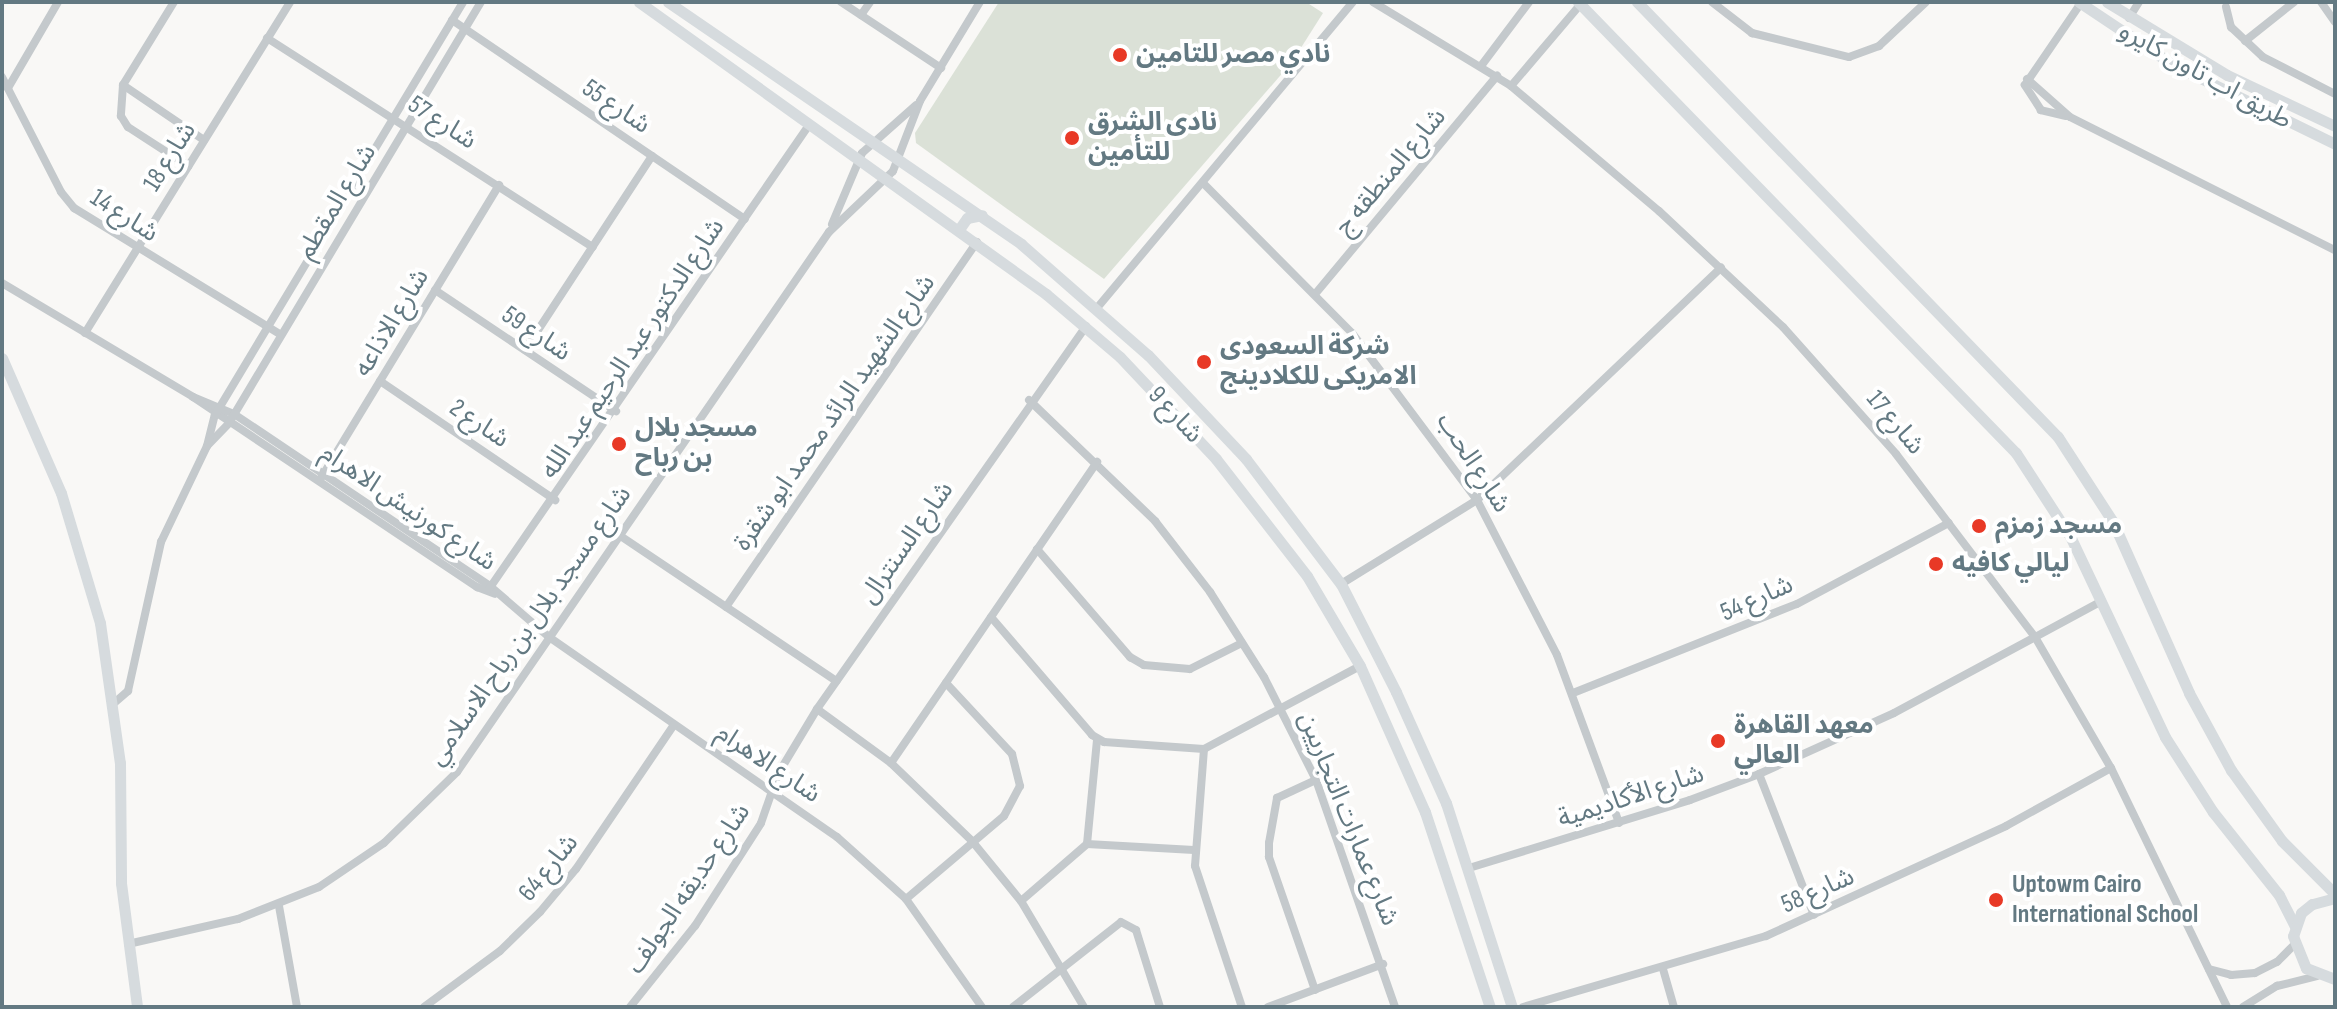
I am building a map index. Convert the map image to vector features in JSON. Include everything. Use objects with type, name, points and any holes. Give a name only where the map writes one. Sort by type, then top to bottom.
[{"type":"main road","name":"شارع 9","points":[[639,2],[859,164],[978,241],[1086,326],[1153,390],[1246,494],[1307,576],[1360,666],[1430,824],[1490,1007]]},
{"type":"main road","name":"شارع 9","points":[[668,2],[982,215],[1097,308],[1246,459],[1341,584],[1422,748],[1469,868],[1512,1007]]},
{"type":"main road","points":[[1637,2],[2058,437],[2113,522],[2216,745],[2273,830],[2335,896],[2312,904],[2295,926]]},
{"type":"main road","points":[[1579,3],[2001,434],[2058,514],[2180,763],[2279,895],[2295,926],[2294,945],[2306,968],[2317,976],[2335,979]]},
{"type":"main road","points":[[2080,3],[2129,18]]},
{"type":"main road","name":"طريق اب تاون كايرو","points":[[2080,3],[2172,64],[2335,144]]},
{"type":"main road","name":"طريق اب تاون كايرو","points":[[2112,4],[2129,18],[2239,81],[2335,126]]},
{"type":"main road","points":[[960,228],[967,218],[982,215]]},
{"type":"main road","points":[[2,358],[73,527],[100,623],[113,704],[128,944],[137,1007]]},
{"type":"street","points":[[8,88],[58,2]]},
{"type":"street","points":[[174,2],[123,85],[125,124],[188,166]]},
{"type":"street","name":"شارع 18","points":[[85,333],[290,2]]},
{"type":"street","name":"شارع المقطم","points":[[215,415],[463,2]]},
{"type":"street","name":"شارع المقطم","points":[[229,423],[481,2]]},
{"type":"street","points":[[841,2],[941,68]]},
{"type":"street","points":[[861,15],[870,2]]},
{"type":"street","points":[[920,101],[980,2]]},
{"type":"street","points":[[1097,308],[1204,184],[1353,2]]},
{"type":"street","name":"شارع 17","points":[[1373,2],[1511,86],[1721,268],[1845,394],[1949,523],[2035,637],[2111,768],[2227,1007]]},
{"type":"street","points":[[1481,66],[1529,2]]},
{"type":"street","points":[[1712,2],[1752,33],[1849,57],[1879,46],[1926,2]]},
{"type":"street","points":[[2129,18],[2139,2]]},
{"type":"street","points":[[2245,41],[2294,2]]},
{"type":"street","points":[[2321,2],[2335,22]]},
{"type":"street","points":[[1511,86],[1579,3]]},
{"type":"street","points":[[2080,3],[2027,79],[2028,94],[2041,110],[2070,117],[2335,250]]},
{"type":"street","points":[[2226,7],[2227,21],[2245,41],[2283,70],[2335,94]]},
{"type":"street","name":"شارع 55","points":[[452,20],[745,219]]},
{"type":"street","name":"شارع 57","points":[[267,38],[395,116],[593,247]]},
{"type":"street","name":"شارع المنطقه ج","points":[[1316,293],[1497,76]]},
{"type":"street","name":"شارع 14","points":[[2,77],[67,201],[137,249],[280,334]]},
{"type":"street","points":[[123,85],[204,140]]},
{"type":"street","name":"شارع مسجد بلال بن رباح الاسلامي","points":[[128,944],[279,906],[355,865],[418,812],[457,772],[829,232],[859,164],[875,141],[920,101]]},
{"type":"street","name":"شارع مسجد بلال بن رباح الاسلامي","points":[[829,232],[883,180],[899,158],[920,101]]},
{"type":"street","name":"شارع الدكتور عبد الرحيم عبد الله","points":[[491,591],[809,125]]},
{"type":"street","points":[[525,350],[652,156]]},
{"type":"street","name":"شارع الحب","points":[[1204,184],[1316,293],[1388,375],[1477,500],[1573,693],[1619,823]]},
{"type":"street","name":"شارع الاذاعه","points":[[321,478],[499,185]]},
{"type":"street","name":"شارع الشهيد الرائد محمد ابو شقرة","points":[[726,607],[978,241]]},
{"type":"street","points":[[1341,584],[1477,500],[1721,268]]},
{"type":"street","points":[[2,283],[193,397]]},
{"type":"street","name":"شارع 59","points":[[435,290],[616,411]]},
{"type":"street","name":"شارع السنترال","points":[[774,790],[786,759],[817,709],[1029,400],[1086,326]]},
{"type":"street","name":"شارع 2","points":[[380,381],[555,500]]},
{"type":"street","name":"شارع كورنيش الاهرام","points":[[193,397],[220,405],[234,414],[321,478],[491,591]]},
{"type":"street","name":"شارع كورنيش الاهرام","points":[[193,397],[215,415],[321,478]]},
{"type":"street","name":"شارع عمارات التجاريين","points":[[1029,400],[1097,462],[1173,543],[1242,643],[1282,708],[1316,780],[1383,964],[1395,1007]]},
{"type":"street","points":[[113,704],[131,684],[161,542],[207,446],[215,415]]},
{"type":"street","points":[[207,446],[229,423]]},
{"type":"street","points":[[891,763],[1097,462]]},
{"type":"street","name":"شارع 54","points":[[1573,693],[1784,610],[1949,523]]},
{"type":"street","points":[[619,535],[836,681]]},
{"type":"street","points":[[1037,549],[1130,657],[1144,665],[1190,669],[1242,643]]},
{"type":"street","name":"شارع الاهرام","points":[[491,591],[549,637],[674,725],[774,790],[847,845],[906,899],[982,1007]]},
{"type":"street","name":"شارع الأكاديمية","points":[[1469,868],[1619,823],[1759,774],[1894,713],[2100,602]]},
{"type":"street","points":[[991,617],[1097,740],[1204,749],[1360,666]]},
{"type":"street","points":[[906,899],[1015,802],[1018,768],[1012,754],[946,683]]},
{"type":"street","points":[[817,709],[891,763],[972,841],[1021,901],[1084,1007]]},
{"type":"street","name":"شارع 64","points":[[424,1007],[500,951],[540,912],[576,869],[674,725]]},
{"type":"street","points":[[1021,901],[1087,844],[1097,740]]},
{"type":"street","points":[[1204,749],[1195,866],[1242,1007]]},
{"type":"street","name":"شارع 58","points":[[1523,1007],[1663,969],[1814,915],[2006,826],[2111,768]]},
{"type":"street","points":[[1759,774],[1814,915]]},
{"type":"street","points":[[1315,990],[1269,857],[1269,843],[1277,798],[1316,780]]},
{"type":"street","name":"شارع حديقه الجولف","points":[[630,1007],[695,926],[761,823],[774,790]]},
{"type":"street","points":[[1087,844],[1194,850]]},
{"type":"street","points":[[279,906],[297,1007]]},
{"type":"street","points":[[1013,1007],[1112,926],[1129,923],[1160,1007]]},
{"type":"street","points":[[2209,969],[2231,975],[2255,973],[2277,962],[2294,945]]},
{"type":"street","points":[[1268,1007],[1383,964]]},
{"type":"street","points":[[1663,969],[1674,1007]]},
{"type":"street","points":[[2243,1007],[2277,986],[2317,976]]},
{"type":"shaded area","name":"نادى الشرق للتأمين","points":[[999,2],[1306,2],[1323,13],[1292,62],[1104,279],[916,143],[915,133]]},
{"type":"place","name":"نادي مصر للتامين","points":[[1120,55]]},
{"type":"place","name":"نادى الشرق للتأمين","points":[[1072,138]]},
{"type":"place","name":"شركة السعودى الامريكى للكلادينج","points":[[1204,362]]},
{"type":"place","name":"مسجد بلال بن رباح","points":[[619,444]]},
{"type":"place","name":"مسجد زمزم","points":[[1979,526]]},
{"type":"place","name":"ليالي كافيه","points":[[1936,564]]},
{"type":"place","name":"معهد القاهرة العالي","points":[[1718,741]]},
{"type":"place","name":"Uptowm Cairo International School","points":[[1996,900]]}]
